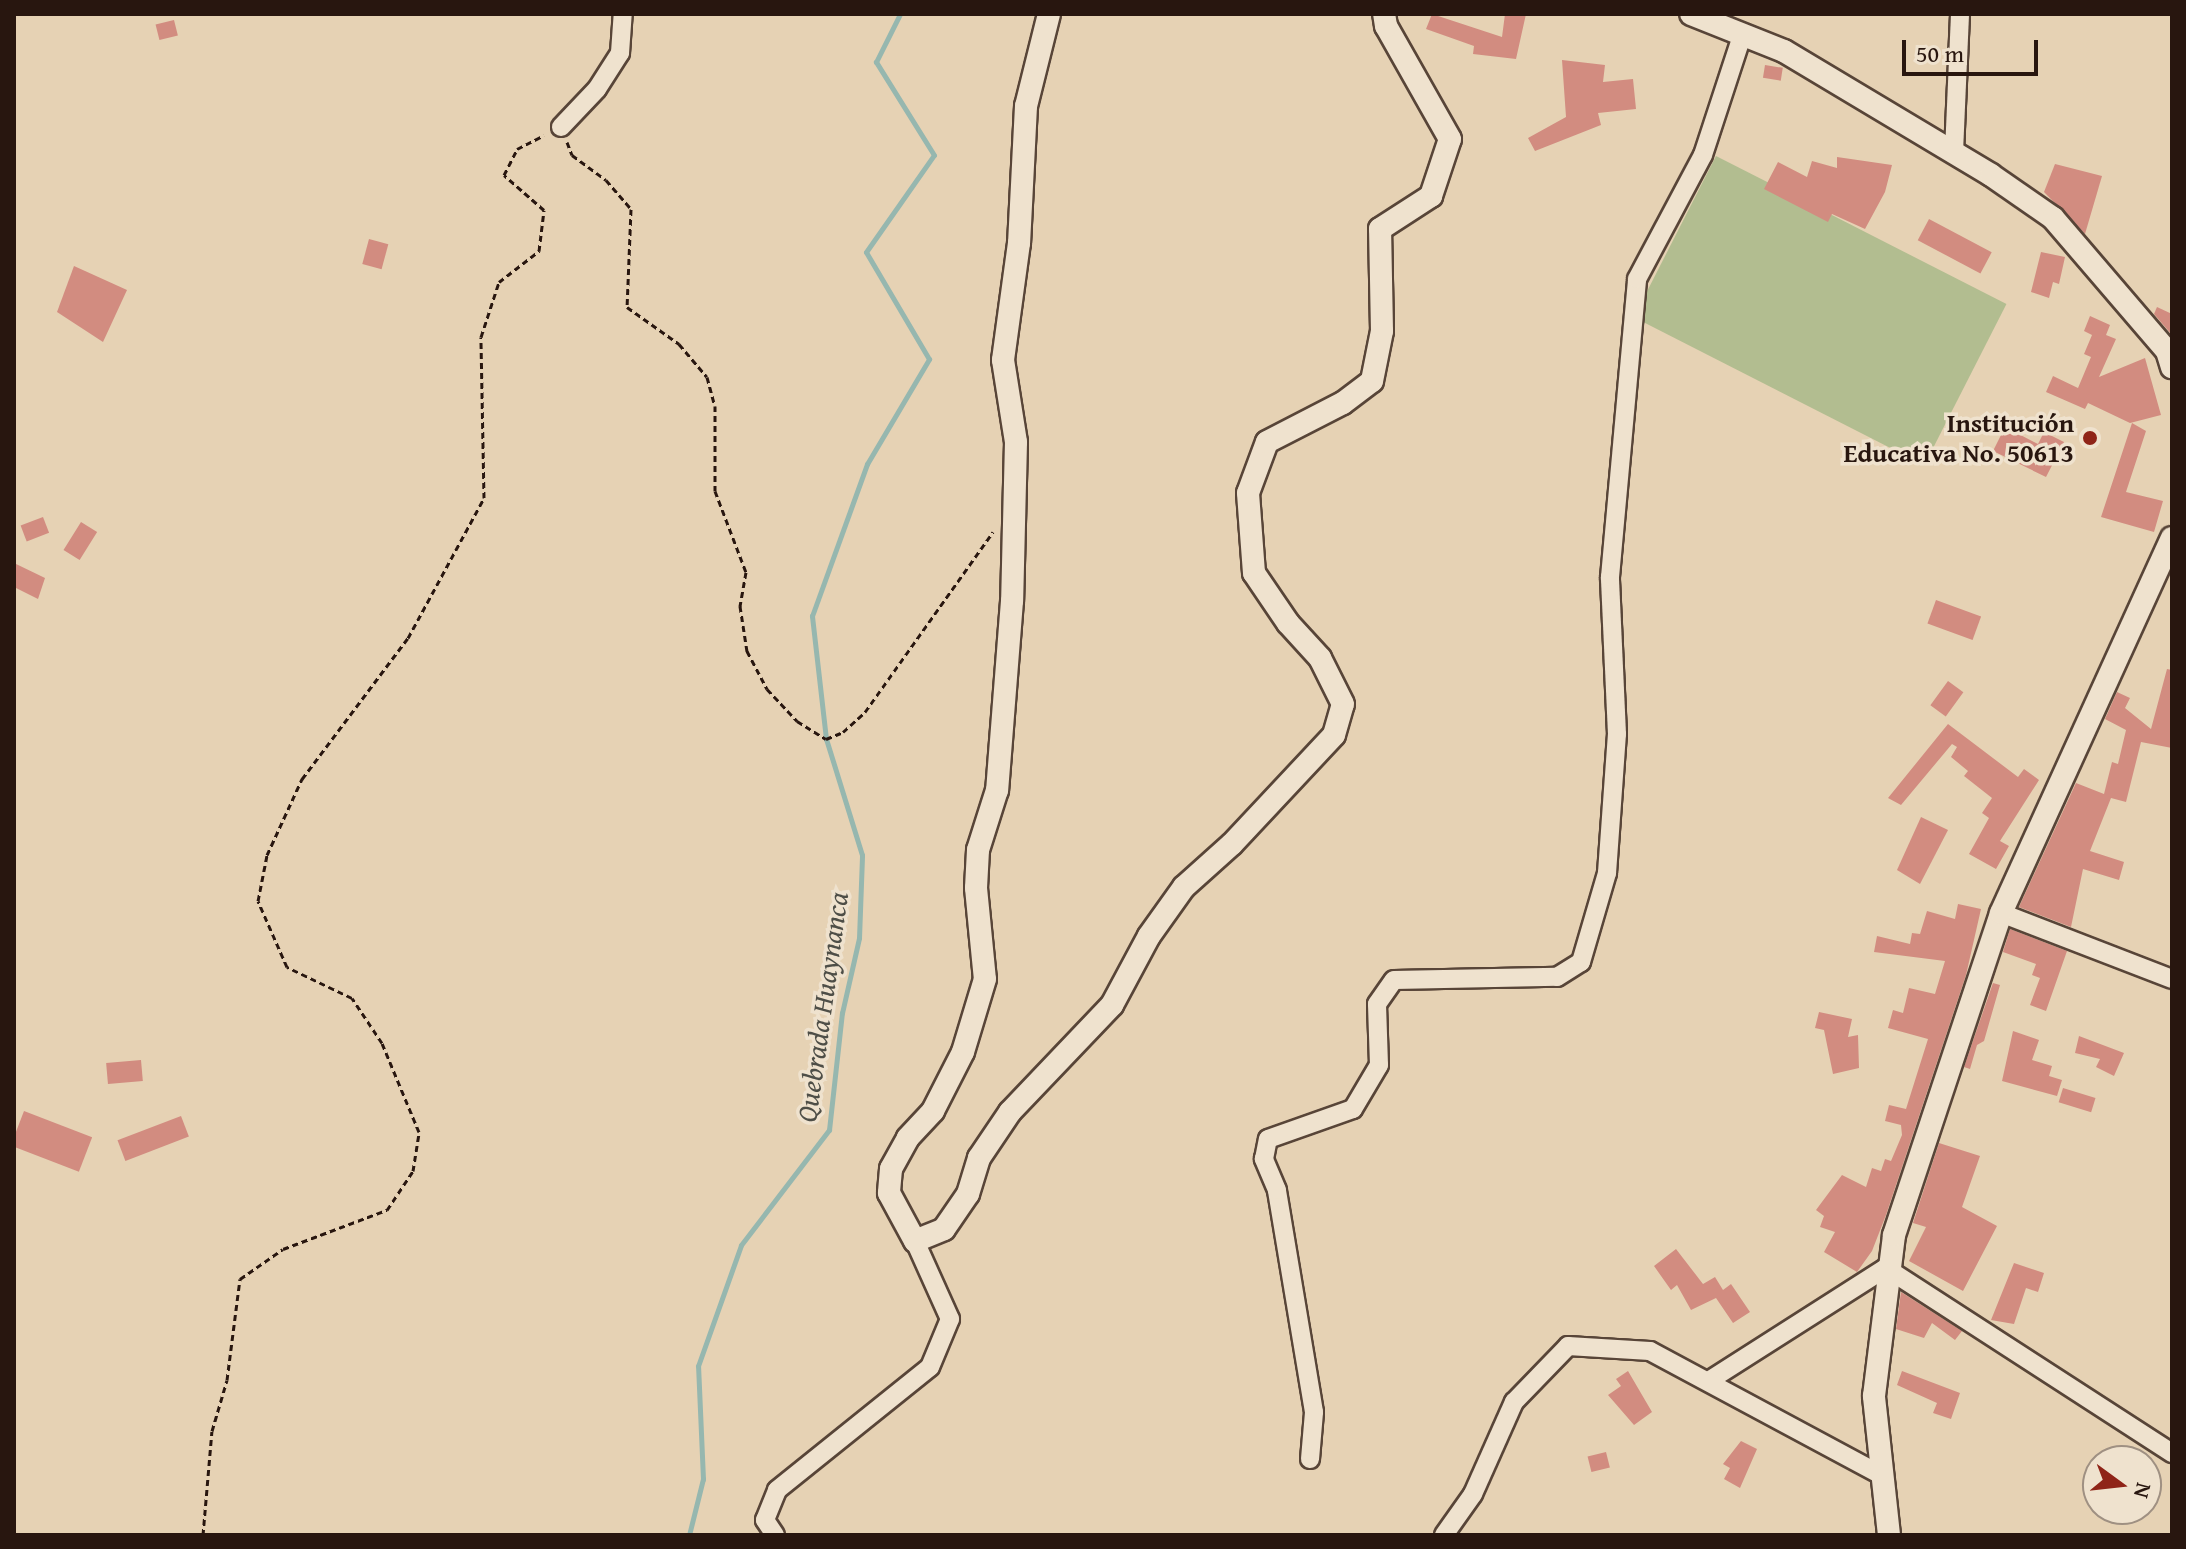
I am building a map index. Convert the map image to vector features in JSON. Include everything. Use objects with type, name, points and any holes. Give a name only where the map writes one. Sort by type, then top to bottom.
[{"type":"street","points":[[561,127],[597,89],[620,53],[623,14]]},
{"type":"street","points":[[775,1535],[765,1520],[777,1490],[930,1367],[950,1319],[915,1241],[889,1193],[891,1169],[908,1138],[933,1111],[963,1052],[985,979],[976,888],[978,850],[997,790],[1008,700],[1016,442],[1003,360],[1019,243],[1026,106],[1049,14]]},
{"type":"street","points":[[915,1241],[944,1229],[968,1194],[979,1158],[1010,1112],[1112,1005],[1149,936],[1184,887],[1232,844],[1334,735],[1343,704],[1338,693],[1320,658],[1288,623],[1254,573],[1248,493],[1267,442],[1343,403],[1372,381],[1382,331],[1380,229],[1431,196],[1450,139],[1386,26],[1384,14]]},
{"type":"street","points":[[1691,14],[1784,51],[1954,152],[2053,218],[2167,351],[2172,367]]},
{"type":"street","points":[[1954,152],[1960,14]]},
{"type":"street","points":[[1310,1459],[1314,1412],[1277,1190],[1264,1159],[1268,1139],[1353,1109],[1379,1065],[1377,1004],[1394,980],[1557,977],[1581,962],[1607,873],[1617,734],[1610,577],[1637,279],[1703,155],[1742,36]]},
{"type":"street","points":[[1889,1535],[1874,1396],[1886,1268],[1939,1089],[2001,913],[2172,538]]},
{"type":"street","points":[[2001,913],[2172,979]]},
{"type":"street","points":[[1710,1380],[1886,1268]]},
{"type":"street","points":[[1886,1268],[2172,1453]]},
{"type":"street","points":[[1444,1535],[1473,1494],[1514,1402],[1568,1346],[1650,1351],[1710,1380],[1881,1475]]},
{"type":"path","points":[[203,1535],[212,1431],[227,1380],[240,1279],[283,1249],[387,1210],[413,1171],[419,1132],[382,1043],[352,998],[287,967],[258,901],[267,855],[302,779],[408,638],[484,498],[481,337],[499,282],[539,251],[544,210],[504,175],[517,149],[561,127],[572,155],[606,180],[631,209],[627,307],[679,344],[707,377],[715,406],[715,491],[746,572],[740,606],[747,651],[767,689],[797,721],[826,739],[843,732],[865,712],[1014,503]]},
{"type":"green space","points":[[1716,156],[2006,304],[1924,465],[1634,317]]},
{"type":"building","points":[[1432,14],[1502,37],[1505,14],[1526,14],[1516,59],[1473,54],[1474,46],[1426,29]]},
{"type":"building","points":[[174,20],[178,36],[159,40],[156,25]]},
{"type":"building","points":[[1562,60],[1605,65],[1603,82],[1633,79],[1636,109],[1598,113],[1601,125],[1535,151],[1528,138],[1566,117]]},
{"type":"building","points":[[1765,65],[1783,68],[1781,81],[1763,78]]},
{"type":"building","points":[[1837,157],[1892,165],[1885,192],[1865,229],[1832,214],[1828,222],[1764,189],[1778,162],[1807,177],[1812,161],[1837,168]]},
{"type":"building","points":[[2055,164],[2102,176],[2085,234],[2044,192]]},
{"type":"building","points":[[1929,219],[1992,252],[1980,274],[1918,240]]},
{"type":"building","points":[[369,239],[388,244],[382,269],[362,264]]},
{"type":"building","points":[[2041,252],[2065,257],[2059,284],[2053,282],[2049,298],[2031,292]]},
{"type":"building","points":[[74,266],[127,290],[103,342],[57,312]]},
{"type":"building","points":[[2157,307],[2172,314],[2172,335],[2154,314]]},
{"type":"building","points":[[2090,316],[2110,325],[2106,335],[2116,339],[2099,377],[2145,358],[2161,415],[2130,423],[2088,403],[2085,409],[2046,392],[2053,376],[2078,388],[2091,357],[2084,354],[2092,335],[2084,331]]},
{"type":"building","points":[[2132,423],[2146,431],[2126,492],[2163,501],[2154,532],[2101,517]]},
{"type":"building","points":[[2005,427],[2038,444],[2044,432],[2064,442],[2046,477],[1993,451]]},
{"type":"building","points":[[43,517],[49,533],[27,541],[21,526]]},
{"type":"building","points":[[81,522],[97,532],[80,560],[64,550]]},
{"type":"building","points":[[14,563],[45,578],[38,599],[14,587]]},
{"type":"building","points":[[1936,600],[1981,616],[1973,640],[1927,623]]},
{"type":"building","points":[[2167,669],[2172,670],[2172,748],[2141,742],[2126,802],[2111,798],[2090,851],[2124,862],[2119,880],[2083,869],[2071,927],[2019,907],[2076,783],[2104,794],[2112,762],[2118,764],[2126,730],[2105,719],[2117,692],[2130,698],[2125,708],[2151,729]]},
{"type":"building","points":[[1948,681],[1963,692],[1946,716],[1930,705]]},
{"type":"building","points":[[1948,724],[2018,777],[2024,769],[2039,780],[2000,841],[2009,846],[1996,869],[1969,854],[1989,818],[1982,813],[1992,798],[1964,776],[1968,771],[1951,757],[1957,747],[1952,744],[1901,805],[1888,798]]},
{"type":"building","points":[[1921,817],[1948,830],[1920,884],[1897,870]]},
{"type":"building","points":[[1958,904],[1981,909],[1966,975],[1886,1215],[1872,1251],[1857,1272],[1824,1252],[1835,1232],[1820,1227],[1824,1216],[1816,1210],[1842,1175],[1866,1187],[1872,1168],[1881,1171],[1885,1159],[1891,1161],[1902,1135],[1901,1125],[1885,1121],[1889,1105],[1906,1109],[1928,1039],[1888,1028],[1893,1010],[1903,1013],[1909,988],[1935,994],[1945,961],[1874,952],[1877,936],[1910,944],[1912,933],[1920,934],[1927,911],[1955,919]]},
{"type":"building","points":[[2010,929],[2067,951],[2046,1011],[2030,1005],[2040,978],[2032,975],[2036,964],[2003,952]]},
{"type":"building","points":[[1993,983],[2000,985],[1984,1041],[1977,1045],[1970,1069],[1964,1067]]},
{"type":"building","points":[[1819,1012],[1852,1019],[1848,1037],[1858,1035],[1859,1068],[1833,1074],[1824,1030],[1815,1028]]},
{"type":"building","points":[[2013,1031],[2039,1040],[2032,1060],[2052,1066],[2049,1076],[2062,1080],[2057,1096],[2002,1081]]},
{"type":"building","points":[[2079,1036],[2124,1053],[2114,1076],[2096,1067],[2100,1059],[2075,1053]]},
{"type":"building","points":[[141,1060],[143,1081],[108,1084],[106,1063]]},
{"type":"building","points":[[2063,1088],[2096,1098],[2091,1112],[2059,1102]]},
{"type":"building","points":[[24,1111],[92,1137],[79,1172],[14,1147],[14,1137]]},
{"type":"building","points":[[181,1116],[189,1137],[125,1161],[118,1140]]},
{"type":"building","points":[[1939,1143],[1980,1156],[1962,1207],[1997,1226],[1963,1291],[1909,1261],[1926,1227],[1913,1223]]},
{"type":"building","points":[[1676,1249],[1703,1284],[1715,1277],[1723,1290],[1731,1284],[1750,1312],[1733,1323],[1716,1298],[1691,1310],[1677,1285],[1671,1290],[1654,1266]]},
{"type":"building","points":[[2014,1263],[2044,1273],[2038,1292],[2026,1288],[2014,1324],[1991,1320]]},
{"type":"building","points":[[1901,1292],[1962,1331],[1955,1340],[1932,1323],[1924,1338],[1896,1329]]},
{"type":"building","points":[[1628,1371],[1652,1412],[1634,1425],[1608,1395],[1621,1386],[1616,1379]]},
{"type":"building","points":[[1902,1371],[1960,1393],[1951,1419],[1933,1413],[1937,1403],[1897,1385]]},
{"type":"building","points":[[1741,1441],[1757,1449],[1740,1488],[1724,1479],[1730,1468],[1723,1464]]},
{"type":"building","points":[[1606,1452],[1610,1468],[1591,1472],[1588,1457]]},
{"type":"waterway","name":"Quebrada Huaynanca","points":[[689,1535],[703,1479],[698,1366],[741,1245],[829,1130],[842,1013],[859,938],[862,855],[826,739],[812,616],[867,464],[929,359],[866,252],[934,155],[876,62],[900,14]]},
{"type":"place","name":"Institución Educativa No. 50613","points":[[2090,438]]}]
